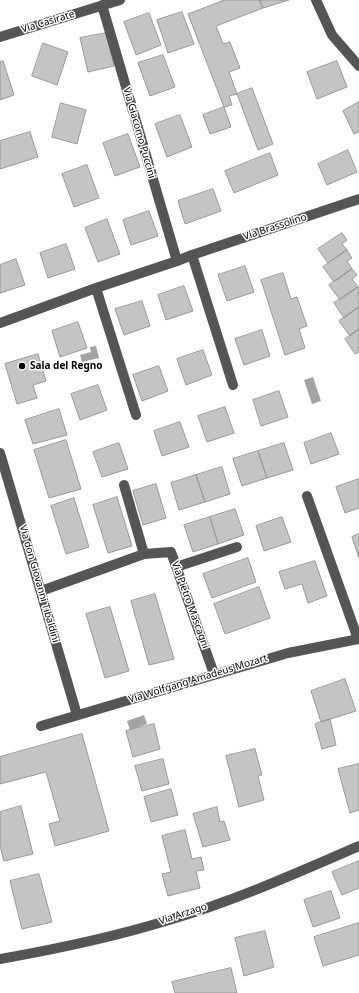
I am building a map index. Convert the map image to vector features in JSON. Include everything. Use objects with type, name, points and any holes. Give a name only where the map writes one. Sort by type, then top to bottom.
[{"type":"street","name":"Via Casirate","points":[[0,37],[120,0]]},
{"type":"street","points":[[316,0],[332,34],[359,66]]},
{"type":"street","name":"Via Giacomo Puccini","points":[[102,5],[177,261]]},
{"type":"street","name":"Via Brassolino","points":[[0,323],[96,288],[359,199]]},
{"type":"street","points":[[192,255],[233,385]]},
{"type":"street","points":[[96,288],[136,415]]},
{"type":"street","name":"Via don Giovanni Tibaldini","points":[[0,453],[78,715]]},
{"type":"street","points":[[124,485],[144,554]]},
{"type":"street","name":"Via Wolfgang Amadeus Mozart","points":[[41,726],[288,653],[358,639],[307,496]]},
{"type":"street","points":[[176,567],[237,547]]},
{"type":"street","name":"Via Pietro Mascagni","points":[[41,592],[144,554],[171,552],[214,674]]},
{"type":"street","name":"Via Arzago","points":[[0,959],[56,949],[169,920],[266,886],[359,846]]},
{"type":"shaded area","points":[[96,346],[99,358],[82,362],[80,355],[91,352],[90,347]]},
{"type":"shaded area","points":[[313,377],[321,401],[312,404],[304,380]]},
{"type":"shaded area","points":[[144,715],[147,724],[130,730],[127,721]]},
{"type":"building","points":[[222,0],[260,0],[263,8],[216,26],[223,44],[230,42],[240,68],[229,72],[237,94],[229,96],[232,105],[224,107],[188,14]]},
{"type":"building","points":[[260,0],[289,0],[263,8]]},
{"type":"building","points":[[182,12],[194,44],[168,53],[157,20]]},
{"type":"building","points":[[149,13],[161,45],[136,55],[124,22]]},
{"type":"building","points":[[106,33],[114,66],[88,72],[80,38]]},
{"type":"building","points":[[43,43],[68,52],[57,85],[32,76]]},
{"type":"building","points":[[163,55],[175,87],[150,96],[138,63]]},
{"type":"building","points":[[3,61],[14,95],[0,100],[0,62]]},
{"type":"building","points":[[337,61],[347,87],[317,99],[307,72]]},
{"type":"building","points":[[252,88],[273,144],[258,150],[237,94]]},
{"type":"building","points":[[359,102],[359,132],[354,134],[343,111]]},
{"type":"building","points":[[61,103],[86,110],[77,144],[52,137]]},
{"type":"building","points":[[224,107],[231,127],[210,134],[203,115]]},
{"type":"building","points":[[180,115],[192,147],[167,157],[155,124]]},
{"type":"building","points":[[30,132],[38,157],[0,169],[0,141]]},
{"type":"building","points":[[128,134],[140,167],[115,176],[103,143]]},
{"type":"building","points":[[348,150],[357,172],[327,185],[318,164]]},
{"type":"building","points":[[270,153],[278,175],[234,193],[225,171]]},
{"type":"building","points":[[87,165],[99,198],[74,207],[62,174]]},
{"type":"building","points":[[213,189],[221,211],[185,224],[178,201]]},
{"type":"building","points":[[149,211],[158,236],[131,245],[123,220]]},
{"type":"building","points":[[107,219],[120,254],[98,262],[85,228]]},
{"type":"building","points":[[342,233],[347,240],[342,244],[347,250],[328,263],[318,249]]},
{"type":"building","points":[[66,244],[75,269],[48,278],[40,253]]},
{"type":"building","points":[[347,250],[352,258],[347,261],[352,269],[334,282],[323,267]]},
{"type":"building","points":[[16,259],[25,285],[0,293],[0,265]]},
{"type":"building","points":[[245,266],[254,292],[227,301],[218,275]]},
{"type":"building","points":[[352,269],[357,275],[352,279],[358,287],[340,300],[329,285]]},
{"type":"building","points":[[283,273],[291,299],[297,297],[307,326],[299,329],[305,348],[285,355],[261,280]]},
{"type":"building","points":[[184,286],[193,311],[166,320],[158,295]]},
{"type":"building","points":[[358,287],[359,307],[344,318],[334,303]]},
{"type":"building","points":[[142,301],[150,326],[124,335],[115,309]]},
{"type":"building","points":[[359,307],[359,329],[350,336],[339,321]]},
{"type":"building","points":[[78,322],[87,348],[60,357],[52,331]]},
{"type":"building","points":[[359,329],[359,352],[355,354],[345,339]]},
{"type":"building","points":[[262,330],[270,356],[244,365],[235,339]]},
{"type":"building","points":[[203,350],[212,375],[186,385],[177,359]]},
{"type":"building","points":[[38,354],[46,381],[33,385],[37,398],[17,404],[5,364]]},
{"type":"building","points":[[159,366],[168,391],[142,401],[133,375]]},
{"type":"building","points":[[98,385],[107,410],[80,420],[71,394]]},
{"type":"building","points":[[279,391],[288,417],[261,426],[253,400]]},
{"type":"building","points":[[225,407],[234,433],[207,442],[198,416]]},
{"type":"building","points":[[59,409],[67,435],[33,444],[25,420]]},
{"type":"building","points":[[180,422],[189,447],[162,456],[154,431]]},
{"type":"building","points":[[331,433],[339,454],[311,464],[304,443]]},
{"type":"building","points":[[66,440],[81,489],[49,498],[34,450]]},
{"type":"building","points":[[119,443],[128,469],[102,477],[93,452]]},
{"type":"building","points":[[284,443],[293,470],[267,478],[258,451]]},
{"type":"building","points":[[258,451],[267,478],[242,486],[233,459]]},
{"type":"building","points":[[222,467],[230,494],[205,502],[196,475]]},
{"type":"building","points":[[196,475],[205,502],[179,510],[171,483]]},
{"type":"building","points":[[359,479],[359,508],[345,513],[336,487]]},
{"type":"building","points":[[156,484],[166,518],[143,525],[133,491]]},
{"type":"building","points":[[117,497],[132,546],[108,553],[93,505]]},
{"type":"building","points":[[74,498],[89,547],[66,554],[51,506]]},
{"type":"building","points":[[235,509],[244,535],[218,544],[210,517]]},
{"type":"building","points":[[210,517],[218,544],[193,552],[184,525]]},
{"type":"building","points":[[282,517],[291,542],[264,551],[256,526]]},
{"type":"building","points":[[359,534],[359,558],[352,537]]},
{"type":"building","points":[[248,558],[256,582],[212,598],[203,574]]},
{"type":"building","points":[[315,561],[327,596],[308,603],[302,584],[285,589],[279,572]]},
{"type":"building","points":[[259,587],[270,618],[225,634],[214,604]]},
{"type":"building","points":[[155,594],[174,659],[149,665],[131,601]]},
{"type":"building","points":[[110,607],[129,671],[105,678],[86,614]]},
{"type":"building","points":[[345,679],[356,711],[321,722],[311,691]]},
{"type":"building","points":[[330,719],[336,745],[322,749],[315,724]]},
{"type":"building","points":[[154,724],[160,749],[133,757],[126,731]]},
{"type":"building","points":[[82,734],[109,831],[55,846],[49,824],[60,821],[46,772],[0,784],[0,757]]},
{"type":"building","points":[[255,749],[262,775],[258,776],[264,800],[239,807],[226,756]]},
{"type":"building","points":[[163,759],[169,784],[142,791],[135,766]]},
{"type":"building","points":[[359,764],[359,810],[350,813],[338,769]]},
{"type":"building","points":[[171,789],[178,815],[151,822],[144,797]]},
{"type":"building","points":[[21,806],[33,854],[4,861],[0,846],[0,812]]},
{"type":"building","points":[[217,807],[220,822],[224,821],[230,840],[203,847],[193,814]]},
{"type":"building","points":[[185,830],[192,859],[201,857],[204,870],[196,871],[200,888],[168,896],[162,874],[171,872],[162,836]]},
{"type":"building","points":[[359,861],[359,888],[342,895],[332,872]]},
{"type":"building","points":[[39,874],[52,922],[22,929],[10,881]]},
{"type":"building","points":[[331,891],[340,918],[313,927],[304,900]]},
{"type":"building","points":[[359,923],[359,955],[323,966],[314,937]]},
{"type":"building","points":[[265,931],[274,967],[244,976],[235,938]]},
{"type":"building","points":[[231,968],[237,993],[175,993],[172,982]]},
{"type":"place","name":"Sala del Regno","points":[[22,366]]}]
